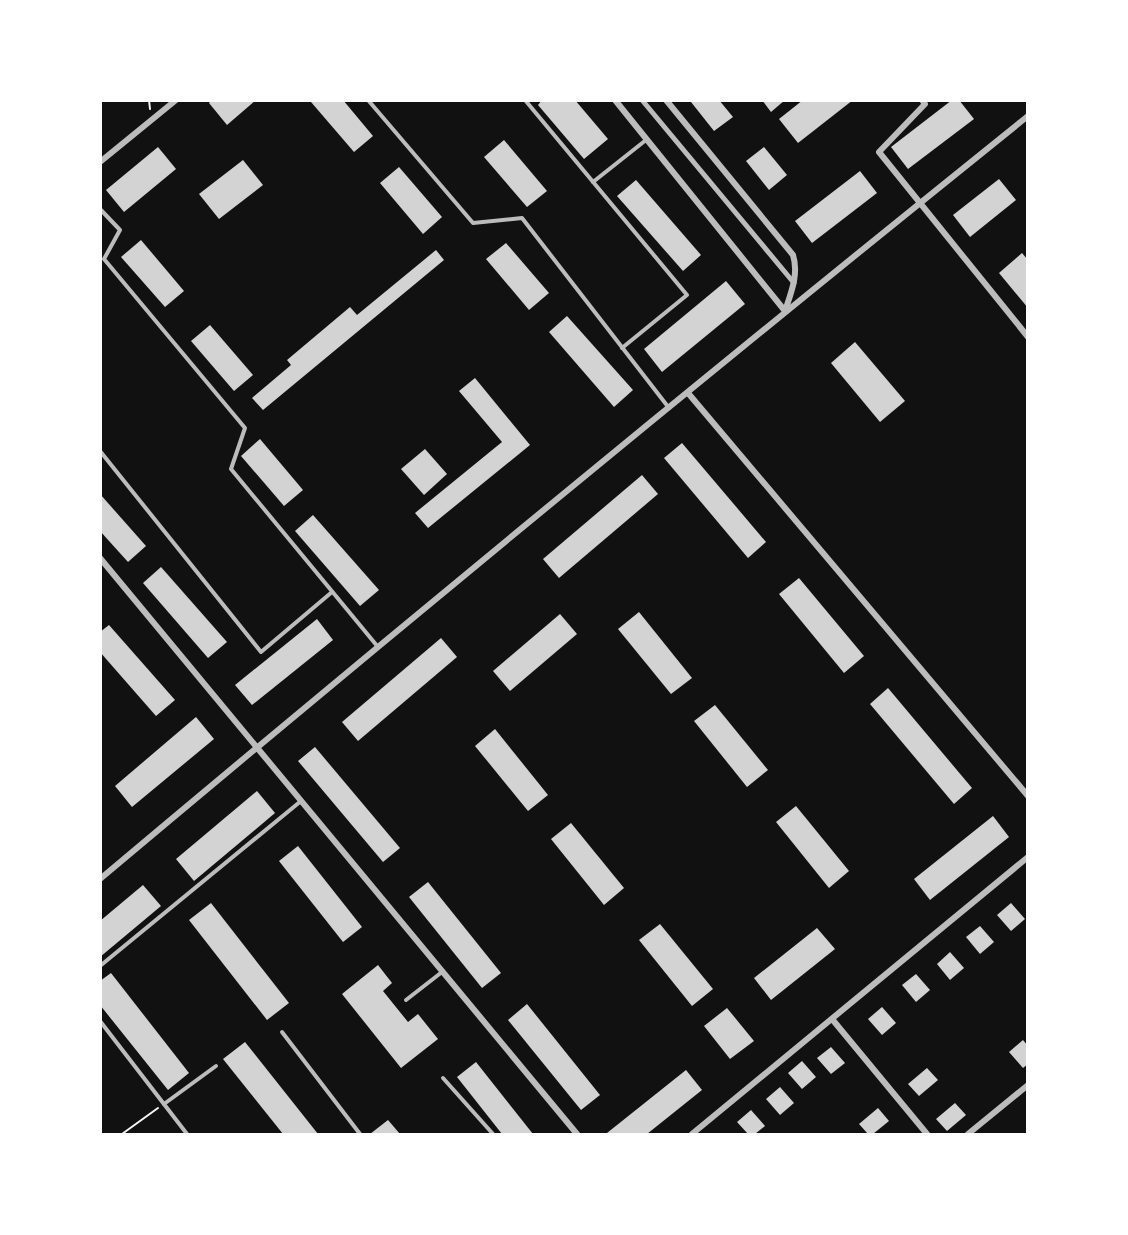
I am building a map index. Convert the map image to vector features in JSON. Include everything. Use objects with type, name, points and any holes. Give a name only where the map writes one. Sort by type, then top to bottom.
[{"type":"street","points":[[100,162],[176,100]]},
{"type":"street","points":[[615,100],[785,311]]},
{"type":"street","points":[[642,100],[794,283]]},
{"type":"street","points":[[666,100],[793,255],[794,283],[785,311]]},
{"type":"street","points":[[922,100],[925,104],[879,152],[1028,337]]},
{"type":"street","points":[[100,879],[785,311],[1028,116]]},
{"type":"street","points":[[688,393],[1028,796]]},
{"type":"street","points":[[100,558],[577,1134]]},
{"type":"street","points":[[693,1134],[1028,856]]},
{"type":"street","points":[[832,1019],[927,1134]]},
{"type":"street","points":[[968,1134],[1028,1085]]},
{"type":"lane","points":[[368,100],[473,223],[522,218],[669,408]]},
{"type":"lane","points":[[525,100],[687,295],[622,348]]},
{"type":"lane","points":[[593,182],[646,140]]},
{"type":"lane","points":[[100,209],[120,230],[102,261],[244,428],[231,469],[378,647]]},
{"type":"lane","points":[[100,451],[261,652],[332,591]]},
{"type":"lane","points":[[100,966],[301,801]]},
{"type":"lane","points":[[406,1000],[442,972]]},
{"type":"lane","points":[[100,1021],[187,1134]]},
{"type":"lane","points":[[282,1032],[360,1134]]},
{"type":"lane","points":[[164,1104],[216,1066]]},
{"type":"lane","points":[[443,1078],[493,1134]]},
{"type":"path","points":[[122,1134],[164,1104]]},
{"type":"building","points":[[211,100],[256,100],[227,125],[209,103]]},
{"type":"building","points":[[312,100],[343,100],[373,136],[354,152],[311,102]]},
{"type":"building","points":[[542,100],[575,100],[608,139],[584,159],[538,105]]},
{"type":"building","points":[[693,100],[719,100],[733,117],[714,131],[691,102]]},
{"type":"building","points":[[762,100],[785,100],[771,112]]},
{"type":"building","points":[[803,100],[853,100],[798,143],[779,119]]},
{"type":"building","points":[[952,100],[959,100],[974,119],[908,169],[891,147]]},
{"type":"building","points":[[504,140],[547,191],[527,207],[484,157]]},
{"type":"building","points":[[158,147],[176,169],[124,212],[106,190]]},
{"type":"building","points":[[764,147],[787,175],[769,190],[746,161]]},
{"type":"building","points":[[243,160],[263,185],[219,219],[199,194]]},
{"type":"building","points":[[399,167],[442,217],[423,234],[380,183]]},
{"type":"building","points":[[860,171],[877,193],[812,243],[795,221]]},
{"type":"building","points":[[999,179],[1016,200],[970,237],[953,215]]},
{"type":"building","points":[[636,180],[701,255],[683,271],[617,196]]},
{"type":"building","points":[[141,240],[184,291],[165,307],[121,257]]},
{"type":"building","points":[[506,243],[549,293],[529,310],[486,259]]},
{"type":"building","points":[[436,250],[444,260],[263,410],[252,398],[291,365],[287,360],[350,307],[357,315]]},
{"type":"building","points":[[1022,253],[1028,260],[1028,308],[999,273]]},
{"type":"building","points":[[726,281],[745,304],[662,372],[644,349]]},
{"type":"building","points":[[567,316],[633,390],[614,407],[549,332]]},
{"type":"building","points":[[210,325],[253,375],[234,391],[191,341]]},
{"type":"building","points":[[855,342],[905,401],[880,422],[831,363]]},
{"type":"building","points":[[475,378],[530,445],[428,528],[415,513],[502,442],[459,391]]},
{"type":"building","points":[[260,439],[303,490],[284,506],[241,456]]},
{"type":"building","points":[[682,443],[766,542],[748,558],[664,458]]},
{"type":"building","points":[[425,449],[447,474],[424,495],[401,469]]},
{"type":"building","points":[[642,475],[658,494],[559,578],[543,559]]},
{"type":"building","points":[[100,494],[146,546],[128,562],[100,531]]},
{"type":"building","points":[[313,515],[379,590],[360,606],[295,531]]},
{"type":"building","points":[[161,567],[227,642],[208,658],[143,583]]},
{"type":"building","points":[[799,578],[864,656],[844,673],[779,594]]},
{"type":"building","points":[[639,612],[692,678],[671,694],[618,629]]},
{"type":"building","points":[[560,614],[577,634],[510,691],[493,671]]},
{"type":"building","points":[[317,619],[333,640],[252,705],[235,685]]},
{"type":"building","points":[[109,625],[175,700],[156,716],[100,652],[100,632]]},
{"type":"building","points":[[441,638],[457,657],[358,741],[342,722]]},
{"type":"building","points":[[888,688],[972,788],[954,804],[870,704]]},
{"type":"building","points":[[715,705],[768,770],[747,787],[694,721]]},
{"type":"building","points":[[196,717],[214,739],[132,807],[115,786]]},
{"type":"building","points":[[495,729],[548,795],[528,811],[475,746]]},
{"type":"building","points":[[315,747],[400,848],[383,862],[298,761]]},
{"type":"building","points":[[257,791],[275,813],[194,881],[176,859]]},
{"type":"building","points":[[796,806],[849,871],[829,888],[776,822]]},
{"type":"building","points":[[993,816],[1009,837],[930,900],[914,879]]},
{"type":"building","points":[[571,823],[624,888],[604,905],[551,839]]},
{"type":"building","points":[[298,846],[362,927],[343,942],[279,861]]},
{"type":"building","points":[[428,882],[501,973],[482,988],[409,897]]},
{"type":"building","points":[[143,885],[161,906],[100,957],[100,921]]},
{"type":"building","points":[[211,903],[289,1003],[267,1020],[189,920]]},
{"type":"building","points":[[1011,903],[1025,919],[1011,931],[997,915]]},
{"type":"building","points":[[660,924],[713,989],[692,1006],[639,940]]},
{"type":"building","points":[[980,926],[994,942],[980,954],[966,937]]},
{"type":"building","points":[[817,928],[835,949],[771,1000],[754,978]]},
{"type":"building","points":[[950,952],[964,968],[950,980],[937,964]]},
{"type":"building","points":[[378,965],[392,983],[383,991],[408,1022],[418,1014],[438,1039],[401,1068],[342,994]]},
{"type":"building","points":[[111,973],[189,1073],[168,1090],[100,1005],[100,981]]},
{"type":"building","points":[[916,974],[930,990],[916,1002],[902,985]]},
{"type":"building","points":[[527,1004],[600,1095],[581,1110],[508,1020]]},
{"type":"building","points":[[882,1007],[896,1023],[882,1035],[868,1019]]},
{"type":"building","points":[[727,1008],[754,1041],[730,1059],[704,1026]]},
{"type":"building","points":[[1023,1040],[1028,1046],[1028,1064],[1023,1068],[1009,1052]]},
{"type":"building","points":[[245,1042],[318,1134],[283,1134],[223,1059]]},
{"type":"building","points":[[831,1047],[845,1063],[831,1074],[817,1058]]},
{"type":"building","points":[[802,1061],[816,1077],[802,1089],[788,1073]]},
{"type":"building","points":[[476,1062],[533,1134],[502,1134],[457,1077]]},
{"type":"building","points":[[927,1068],[938,1080],[919,1096],[908,1084]]},
{"type":"building","points":[[686,1070],[702,1090],[647,1134],[607,1133]]},
{"type":"building","points":[[780,1087],[794,1103],[780,1115],[766,1099]]},
{"type":"building","points":[[955,1103],[966,1115],[947,1131],[936,1119]]},
{"type":"building","points":[[878,1108],[889,1121],[873,1134],[868,1134],[859,1124]]},
{"type":"building","points":[[751,1110],[765,1126],[755,1134],[748,1134],[737,1122]]},
{"type":"building","points":[[388,1120],[400,1134],[370,1134]]}]
